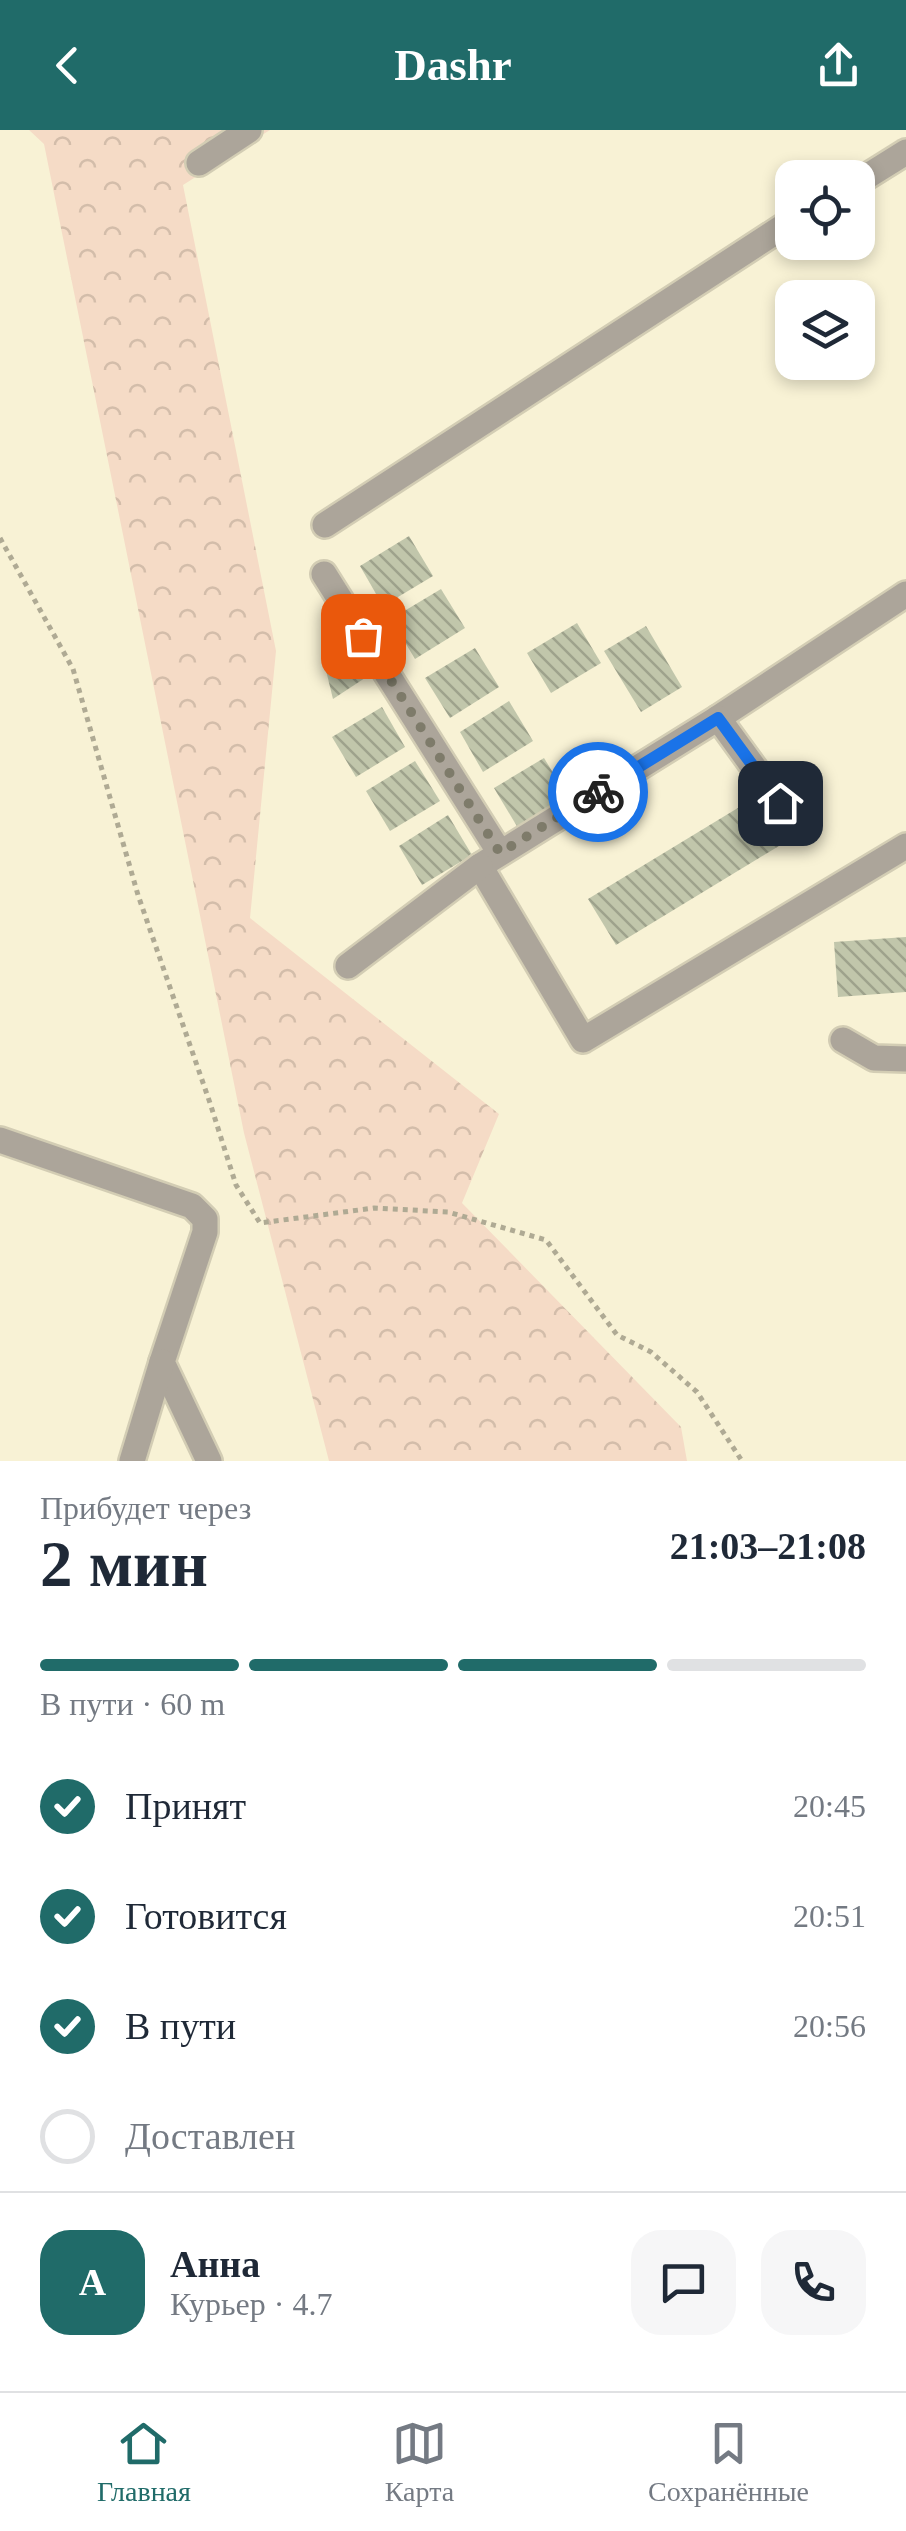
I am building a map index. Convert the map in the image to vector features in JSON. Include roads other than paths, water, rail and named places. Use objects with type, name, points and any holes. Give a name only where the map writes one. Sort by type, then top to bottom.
[{"type":"street","points":[[199,162],[249,130]]},
{"type":"street","points":[[875,171],[906,152]]},
{"type":"street","points":[[325,524],[775,232]]},
{"type":"street","points":[[324,574],[583,1040],[906,846]]},
{"type":"street","points":[[348,966],[906,594]]},
{"type":"street","points":[[718,718],[800,831]]},
{"type":"street","points":[[843,1040],[874,1058],[906,1059]]},
{"type":"street","points":[[0,1140],[192,1206],[204,1219],[205,1232],[132,1461]]},
{"type":"street","points":[[162,1362],[209,1461]]}]
